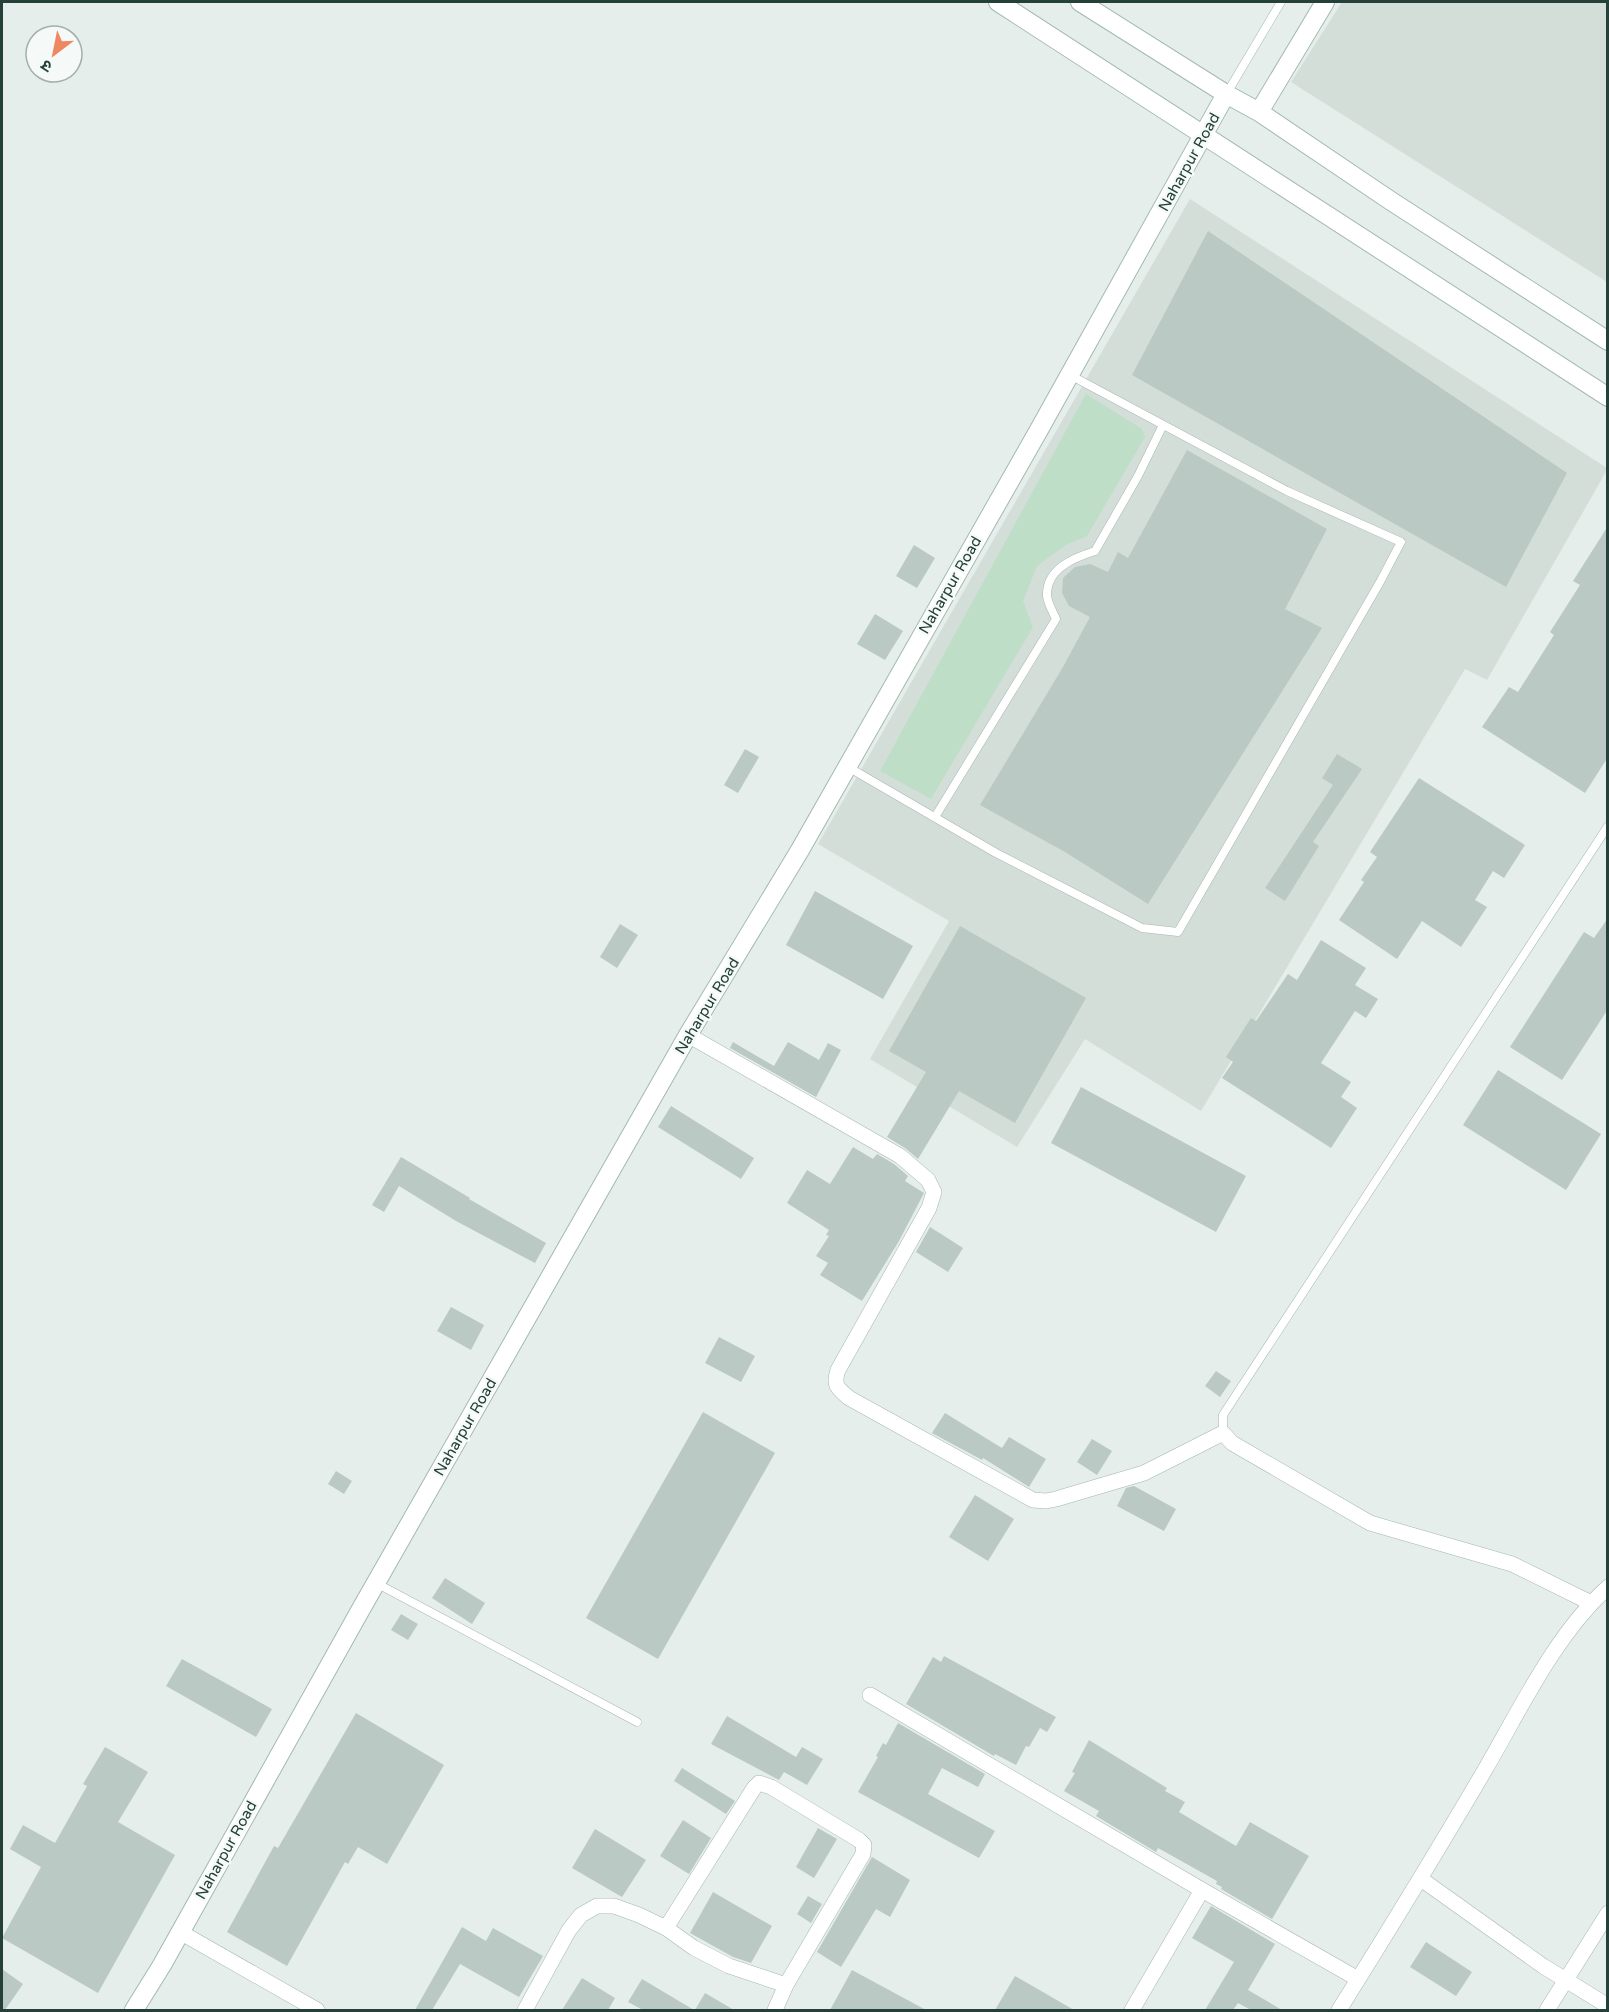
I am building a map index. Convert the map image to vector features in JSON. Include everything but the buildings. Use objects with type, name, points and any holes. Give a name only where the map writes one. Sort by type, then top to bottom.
[{"type":"street","points":[[998,2],[1608,397]]},
{"type":"street","points":[[1080,2],[1226,94],[1259,112],[1391,201],[1608,341]]},
{"type":"street","points":[[1259,112],[1325,2]]},
{"type":"street","name":"Naharpur Road","points":[[134,2010],[688,1035],[800,850],[1070,375],[1226,94]]},
{"type":"street","points":[[688,1035],[900,1156],[928,1180],[934,1192],[929,1208],[838,1370],[836,1384],[849,1398],[1033,1500],[1046,1501],[1144,1473],[1224,1432],[1232,1443],[1370,1523],[1512,1564],[1591,1603]]},
{"type":"street","points":[[1339,2010],[1421,1879],[1556,1648],[1591,1603],[1608,1587]]},
{"type":"street","points":[[870,1695],[1202,1890],[1359,1979]]},
{"type":"street","points":[[666,1928],[759,1783],[771,1787],[859,1840],[864,1845],[863,1854],[786,1985],[775,2010]]},
{"type":"street","points":[[1421,1879],[1565,1980],[1608,2006]]},
{"type":"street","points":[[1132,2010],[1202,1890]]},
{"type":"street","points":[[525,2010],[569,1930],[581,1915],[597,1906],[614,1906],[639,1915],[666,1928],[694,1948],[729,1966],[786,1985]]},
{"type":"street","points":[[1547,2010],[1608,1913]]},
{"type":"street","points":[[180,1932],[316,2010]]},
{"type":"lane","name":"Naharpur Road","points":[[1226,94],[1281,2]]},
{"type":"lane","points":[[847,766],[996,853],[1142,928],[1178,932],[1375,592],[1401,542],[1287,491],[1070,375]]},
{"type":"lane","points":[[935,817],[1056,619],[1047,598],[1049,584],[1058,568],[1076,556],[1095,550],[1138,476],[1163,425]]},
{"type":"lane","points":[[1224,1432],[1223,1415],[1608,826]]},
{"type":"lane","points":[[376,1583],[637,1722]]},
{"type":"shaded area","points":[[1342,2],[1607,2],[1607,282],[1291,82]]},
{"type":"shaded area","points":[[1190,199],[1607,470],[1487,680],[1465,669],[1201,1111],[1085,1039],[1017,1147],[870,1059],[949,921],[818,844]]},
{"type":"green space","points":[[1086,394],[1142,429],[1145,437],[1087,536],[1066,545],[1037,566],[1023,601],[1033,627],[931,799],[880,771]]}]
